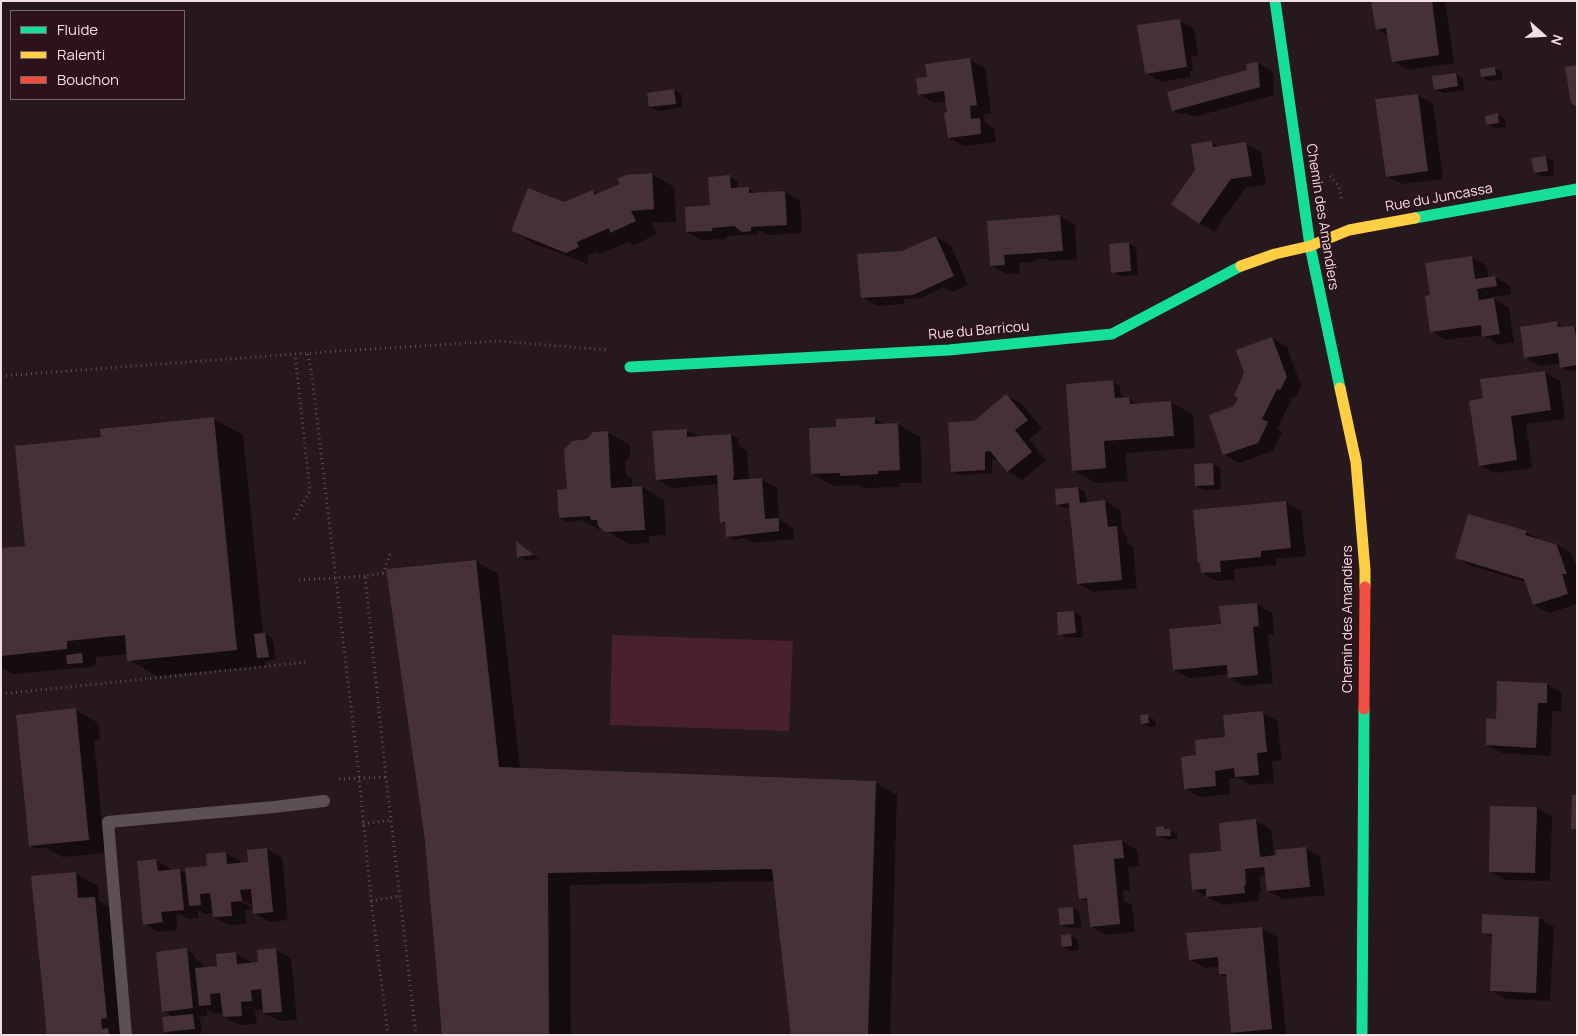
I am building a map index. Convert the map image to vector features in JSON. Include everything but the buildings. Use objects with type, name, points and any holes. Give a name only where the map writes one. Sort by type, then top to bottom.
[{"type":"street","name":"Chemin des Amandiers","points":[[1275,1],[1310,246],[1356,462],[1366,570],[1362,1035]]},
{"type":"street","name":"Rue du Juncassa","points":[[1310,246],[1349,230],[1577,189]]},
{"type":"street","name":"Rue du Barricou","points":[[630,367],[949,350],[1112,334],[1244,264],[1310,246]]},
{"type":"lane","points":[[126,1035],[108,822],[324,801]]},
{"type":"path","points":[[1,376],[498,341],[609,350],[630,367]]},
{"type":"path","points":[[294,519],[310,491],[296,354]]},
{"type":"path","points":[[308,354],[388,1035]]},
{"type":"path","points":[[299,580],[365,576],[383,572],[390,554]]},
{"type":"path","points":[[365,576],[399,896],[416,1035]]},
{"type":"path","points":[[1,694],[308,662]]},
{"type":"path","points":[[339,779],[386,777]]},
{"type":"path","points":[[363,824],[392,820]]},
{"type":"path","points":[[371,901],[399,896]]},
{"type":"shaded area","points":[[612,635],[793,641],[789,731],[610,725]]},
{"type":"traffic: fast","points":[[1275,1],[1310,246],[1340,388]]},
{"type":"traffic: fast","points":[[1415,218],[1577,189]]},
{"type":"traffic: fast","points":[[630,367],[949,350],[1112,334],[1241,266]]},
{"type":"traffic: fast","points":[[1362,1035],[1364,709]]},
{"type":"traffic: slow","points":[[1241,266],[1275,254],[1310,246],[1349,230],[1415,218]]},
{"type":"traffic: slow","points":[[1340,388],[1356,462],[1365,587]]},
{"type":"traffic: jam","points":[[1364,709],[1365,587]]}]
